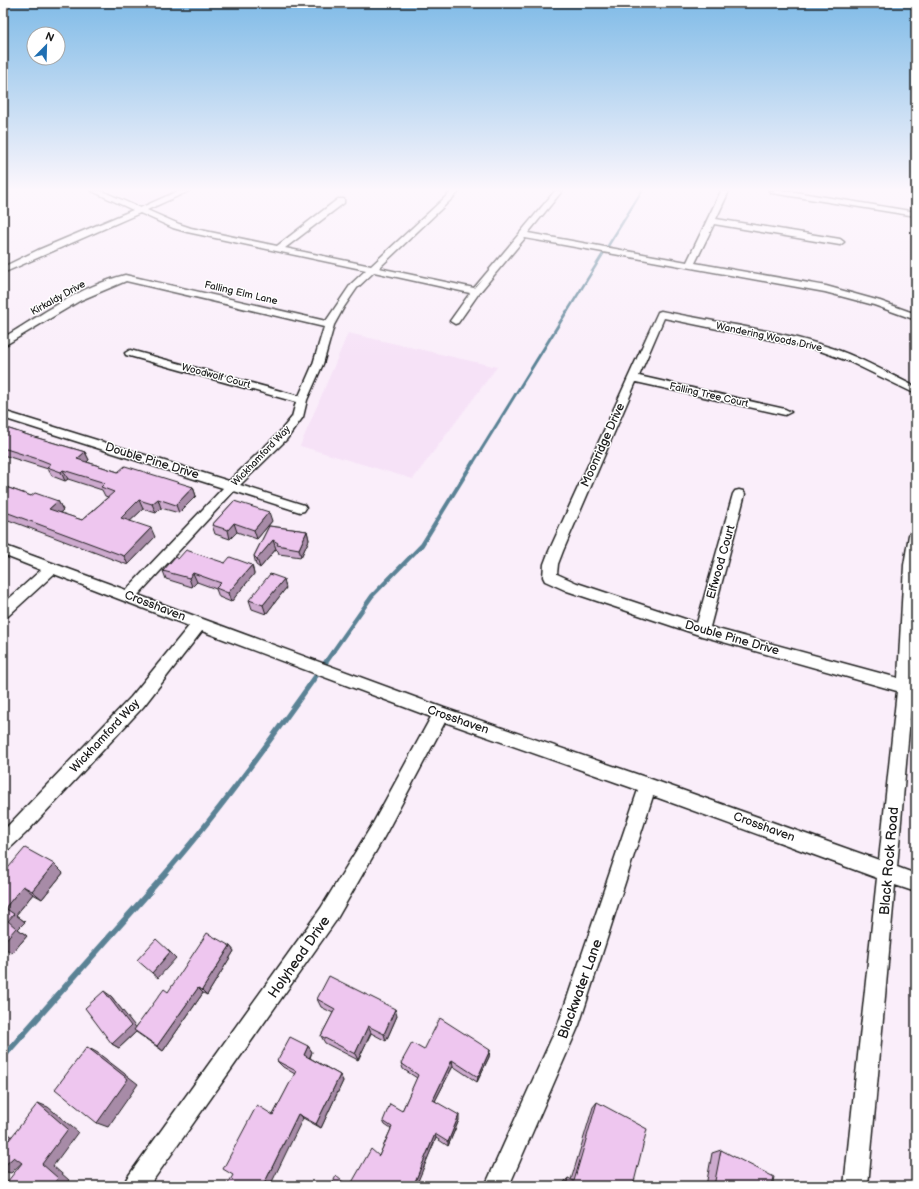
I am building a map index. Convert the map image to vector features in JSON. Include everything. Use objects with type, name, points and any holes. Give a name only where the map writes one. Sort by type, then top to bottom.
[{"type":"street","points":[[3,270],[54,246]]},
{"type":"street","points":[[266,246],[476,292]]},
{"type":"street","points":[[278,249],[281,246]]},
{"type":"street","name":"Wickhamford Way","points":[[129,596],[232,486],[290,427],[297,417],[302,400],[318,364],[329,325],[339,307],[354,286],[396,246]]},
{"type":"street","points":[[455,321],[476,292],[514,246]]},
{"type":"street","points":[[588,246],[826,289],[877,303],[916,317]]},
{"type":"street","points":[[690,265],[699,246]]},
{"type":"street","name":"Falling Elm Lane","points":[[125,278],[329,325]]},
{"type":"street","name":"Kirkaldy Drive","points":[[3,342],[99,288],[125,278]]},
{"type":"street","name":"Moonridge Drive","points":[[550,577],[551,564],[556,551],[661,314]]},
{"type":"street","name":"Wandering Woods Drive","points":[[661,314],[819,347],[852,359],[916,391]]},
{"type":"street","name":"Woodwolf Court","points":[[130,353],[302,400]]},
{"type":"street","name":"Falling Tree Court","points":[[632,378],[785,412]]},
{"type":"street","name":"Double Pine Drive","points":[[3,414],[300,508]]},
{"type":"street","name":"Elfwood Court","points":[[702,630],[739,494]]},
{"type":"street","name":"Black Rock Road","points":[[856,1186],[888,872],[911,689],[911,566],[916,535]]},
{"type":"street","name":"Crosshaven","points":[[3,550],[441,714],[916,882]]},
{"type":"street","points":[[3,612],[52,568]]},
{"type":"street","name":"Double Pine Drive","points":[[550,577],[572,587],[702,630],[911,689]]},
{"type":"street","name":"Wickhamford Way","points":[[3,843],[137,702],[200,623]]},
{"type":"street","name":"Holyhead Drive","points":[[134,1186],[261,1011],[328,915],[378,831],[441,714]]},
{"type":"street","name":"Blackwater Lane","points":[[497,1186],[569,1025],[648,786]]},
{"type":"shaded area","points":[[348,333],[497,367],[413,479],[300,446]]},
{"type":"building","points":[[3,427],[85,452],[77,459],[118,472],[125,466],[193,487],[176,505],[158,499],[152,504],[139,500],[121,518],[151,528],[124,556],[3,511],[3,486],[31,496],[35,493],[58,501],[49,509],[82,520],[114,492],[101,487],[105,483],[63,470],[61,472],[47,467],[51,464],[3,448]]},
{"type":"building","points":[[234,501],[269,512],[254,530],[234,523],[228,530],[212,525]]},
{"type":"building","points":[[269,526],[307,531],[299,549],[277,545],[278,543],[273,540],[257,559],[254,556]]},
{"type":"building","points":[[186,550],[225,563],[230,557],[252,565],[228,593],[216,588],[221,583],[193,573],[189,578],[163,571],[175,557],[178,559]]},
{"type":"building","points":[[270,574],[284,579],[263,605],[249,600]]},
{"type":"building","points":[[25,848],[54,864],[32,891],[23,886],[5,908],[14,914],[8,921],[16,928],[3,943],[3,874]]},
{"type":"building","points":[[207,933],[230,946],[202,990],[198,988],[157,1046],[134,1030],[164,989],[168,992]]},
{"type":"building","points":[[156,939],[170,952],[152,973],[137,960]]},
{"type":"building","points":[[329,976],[395,1009],[384,1034],[368,1026],[355,1054],[321,1036],[335,1009],[317,999]]},
{"type":"building","points":[[104,991],[131,1026],[112,1044],[85,1008]]},
{"type":"building","points":[[440,1018],[490,1050],[478,1077],[452,1060],[433,1100],[459,1115],[448,1142],[435,1134],[414,1184],[416,1186],[350,1186],[371,1149],[379,1156],[392,1127],[383,1121],[390,1104],[402,1111],[418,1075],[401,1063],[412,1043],[424,1050]]},
{"type":"building","points":[[290,1037],[308,1046],[304,1055],[340,1075],[316,1124],[298,1114],[263,1186],[227,1186],[233,1175],[223,1169],[257,1105],[273,1115],[296,1071],[277,1061]]},
{"type":"building","points":[[87,1047],[128,1079],[97,1123],[55,1089]]},
{"type":"building","points":[[597,1102],[647,1129],[633,1186],[566,1186],[568,1178],[574,1181]]},
{"type":"building","points":[[38,1103],[68,1129],[42,1164],[58,1178],[52,1186],[4,1186],[22,1163],[14,1157],[3,1167],[3,1135],[9,1140]]},
{"type":"building","points":[[721,1150],[774,1177],[772,1186],[714,1186]]},
{"type":"building","points":[[336,1176],[348,1186],[331,1186]]},
{"type":"waterway","points":[[567,312],[608,246]]},
{"type":"waterway","points":[[473,463],[567,311]]},
{"type":"waterway","points":[[332,653],[372,596],[422,545],[473,462]]},
{"type":"waterway","points":[[150,891],[175,863],[222,804],[333,652]]},
{"type":"waterway","points":[[3,1057],[151,890]]}]
